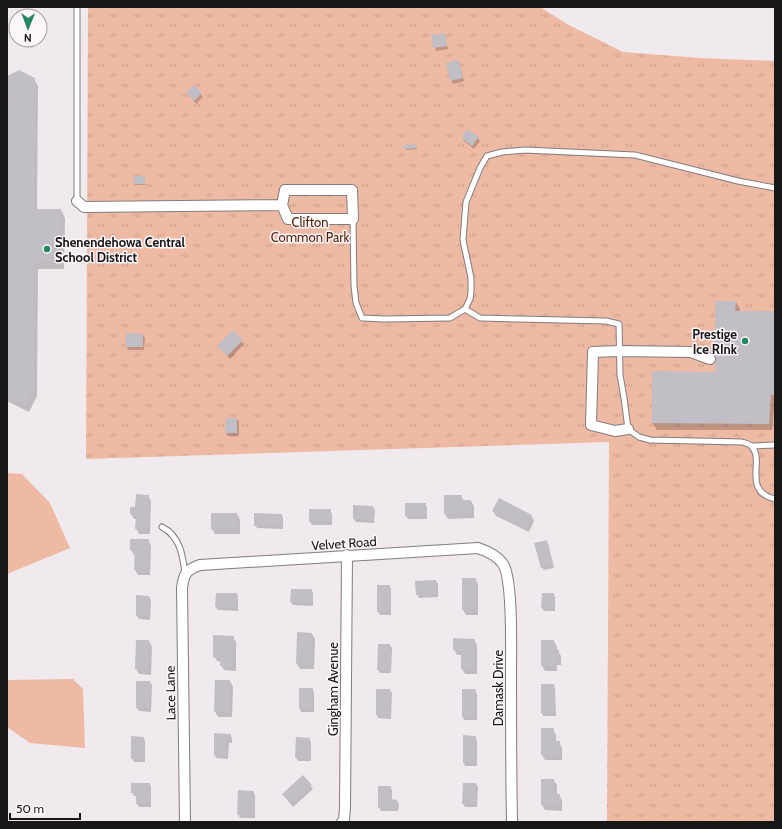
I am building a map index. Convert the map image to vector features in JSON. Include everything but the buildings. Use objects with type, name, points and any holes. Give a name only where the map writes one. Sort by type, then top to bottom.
[{"type":"street","points":[[285,190],[352,190],[353,219],[288,219],[282,205],[285,190]]},
{"type":"street","points":[[77,201],[84,207],[282,205]]},
{"type":"street","points":[[628,429],[615,431],[591,425],[593,352],[691,352],[710,358]]},
{"type":"street","name":"Velvet Road","points":[[188,571],[200,565],[478,548],[497,557]]},
{"type":"street","name":"Gingham Avenue","points":[[342,822],[345,808],[347,556]]},
{"type":"street","name":"Damask Drive","points":[[497,557],[504,564],[509,584],[511,626],[512,822]]},
{"type":"street","name":"Lace Lane","points":[[185,822],[182,588],[188,571]]},
{"type":"lane","points":[[77,7],[77,201]]},
{"type":"lane","points":[[353,219],[354,286],[356,303],[362,318],[384,320],[450,318],[465,309],[470,299],[471,278],[463,240],[466,202],[480,168],[487,156],[502,152],[525,150],[635,155],[738,181],[775,188]]},
{"type":"lane","points":[[465,309],[480,318],[606,320],[619,324],[620,375],[628,429],[638,437],[650,440],[742,442],[752,446],[775,445]]},
{"type":"lane","points":[[752,446],[755,453],[756,480],[759,488],[764,496],[775,499]]},
{"type":"lane","points":[[162,527],[169,531],[176,540],[188,571]]},
{"type":"green space","name":"Clifton Common Park","points":[[88,7],[540,7],[567,24],[623,52],[700,58],[775,61],[775,822],[607,822],[609,442],[86,459]]},
{"type":"green space","points":[[7,473],[22,474],[50,503],[70,548],[7,574]]},
{"type":"green space","points":[[73,679],[83,689],[85,748],[30,743],[7,727],[7,680]]},
{"type":"place","name":"Shenendehowa Central School District","points":[[47,249]]},
{"type":"place","name":"Prestige Ice RInk","points":[[745,341]]}]
